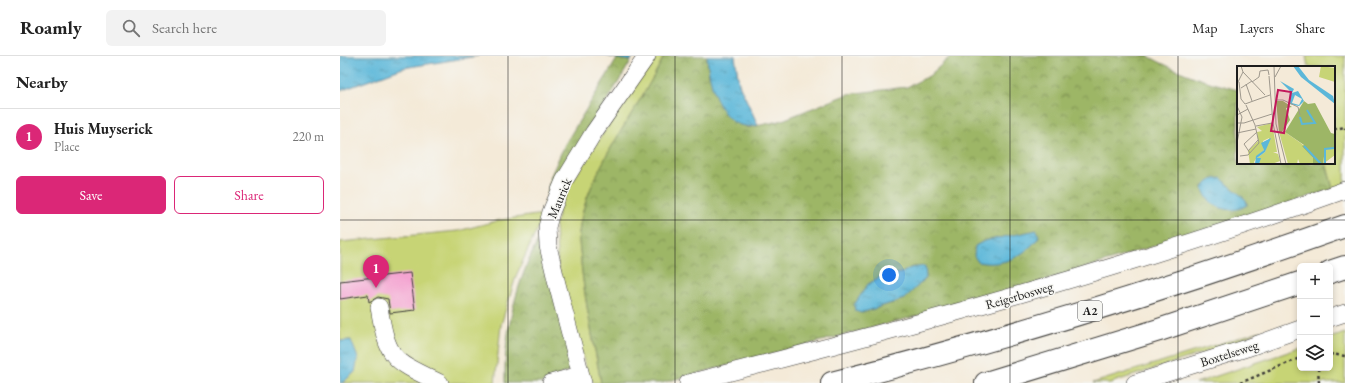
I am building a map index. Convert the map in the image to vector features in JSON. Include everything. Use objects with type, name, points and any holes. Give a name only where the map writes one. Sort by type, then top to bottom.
[{"type":"highway","name":"A2","points":[[832,383],[1002,337],[1144,295],[1345,226]]},
{"type":"highway","points":[[1333,271],[1345,267]]},
{"type":"highway","points":[[986,383],[1159,330],[1297,284]]},
{"type":"street","name":"Maurick","points":[[581,379],[556,284],[548,246],[547,227],[551,212],[564,181],[598,125],[648,56]]},
{"type":"street","name":"Reigerbosweg","points":[[688,383],[906,327],[1018,296],[1229,230],[1345,190]]},
{"type":"street","points":[[379,307],[385,342],[393,356],[410,369],[440,383]]},
{"type":"street","points":[[1333,317],[1345,313]]},
{"type":"street","name":"Boxtelseweg","points":[[1144,382],[1297,330]]},
{"type":"street","points":[[552,383],[581,379]]},
{"type":"path","points":[[1341,124],[1344,128]]},
{"type":"path","points":[[1333,354],[1345,356]]},
{"type":"path","points":[[1240,383],[1297,359]]},
{"type":"path","points":[[1318,371],[1319,383]]},
{"type":"green space","points":[[653,56],[664,56],[602,165],[591,188],[583,211],[579,233],[585,293],[601,383],[594,383],[588,376],[558,268],[555,227],[562,197]]},
{"type":"green space","points":[[664,56],[707,56],[709,76],[747,128],[780,121],[848,94],[907,87],[929,76],[951,56],[1148,56],[1192,76],[1237,90],[1237,164],[1326,164],[1333,189],[1016,290],[661,383],[601,383],[585,293],[579,233],[583,211],[591,188],[614,143]],"holes":[[[910,268],[904,299],[861,313],[880,277],[902,273]]]},
{"type":"green space","points":[[1306,56],[1345,56],[1345,184],[1333,189],[1326,164],[1335,164],[1335,66],[1308,66]]},
{"type":"green space","points":[[617,59],[631,61],[563,175],[544,214],[550,178],[565,144]]},
{"type":"green space","points":[[544,214],[516,276],[501,325],[495,383],[342,383],[355,372],[351,340],[340,341],[340,242],[458,231],[500,220]]},
{"type":"green space","points":[[538,241],[573,363],[570,370],[542,383],[505,383],[506,346],[512,310],[523,275]]},
{"type":"green space","points":[[1260,331],[1234,343],[1110,383],[1093,383]]},
{"type":"green space","points":[[1345,333],[1345,383],[1196,383],[1297,349],[1297,371],[1333,371],[1333,337]]},
{"type":"water","points":[[340,56],[478,56],[403,68],[340,91]]},
{"type":"water","points":[[606,56],[633,56],[631,61]]},
{"type":"water","points":[[707,56],[735,56],[739,84],[758,125],[745,126],[734,122],[726,115],[719,104],[710,80]]},
{"type":"water","points":[[1221,178],[1246,200],[1247,205],[1234,210],[1220,208],[1209,200],[1205,195],[1203,188],[1210,180]]},
{"type":"water","points":[[1037,230],[1039,237],[1033,244],[1027,250],[1012,259],[1004,262],[987,263],[978,262],[974,256],[975,246],[984,241]]},
{"type":"water","points":[[925,266],[926,278],[904,299],[861,313],[855,311],[854,305],[868,284],[880,277],[902,273],[910,268]]},
{"type":"water","points":[[351,340],[358,358],[355,372],[340,383],[340,341]]},
{"type":"building","points":[[410,273],[415,310],[390,313],[388,299],[378,297],[369,302],[368,295],[340,299],[340,281]]},
{"type":"place","name":"Huis Muyserick","points":[[376,288]]}]
